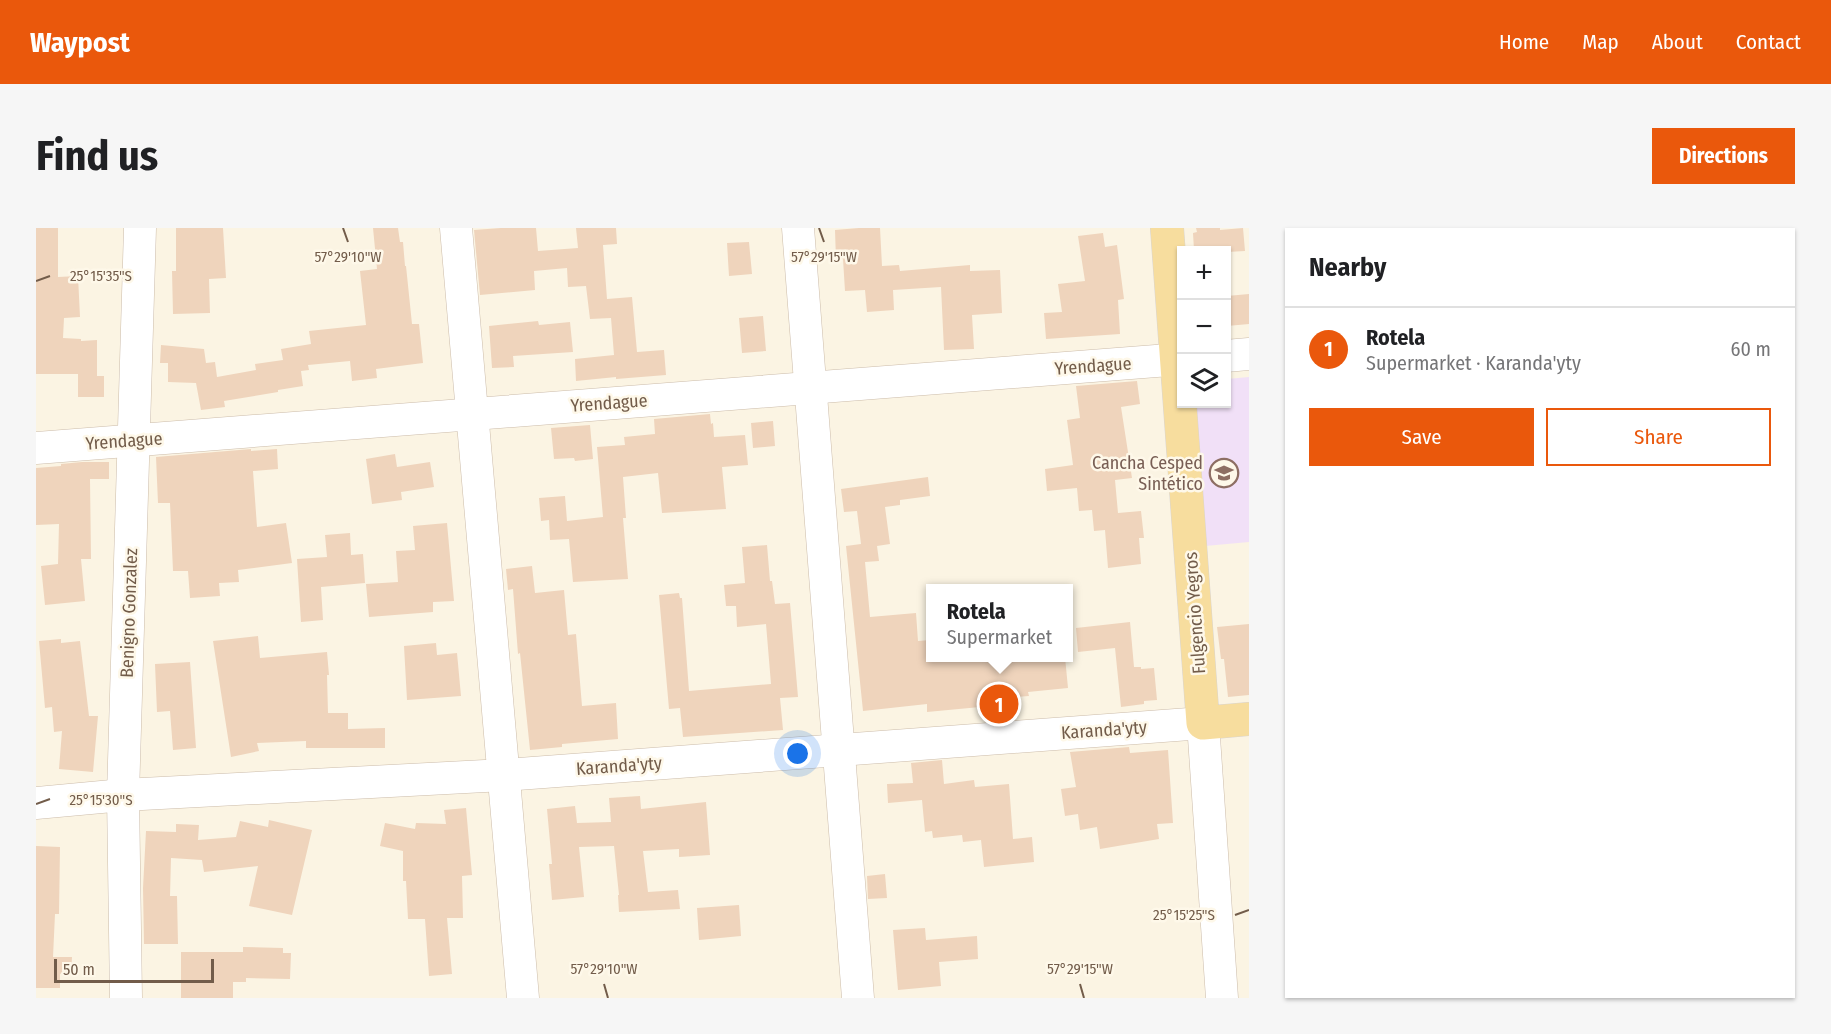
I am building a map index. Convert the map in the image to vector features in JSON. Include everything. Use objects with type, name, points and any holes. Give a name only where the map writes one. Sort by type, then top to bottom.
[{"type":"main road","name":"Fulgencio Yegros","points":[[1167,228],[1179,354]]},
{"type":"main road","name":"Fulgencio Yegros","points":[[1182,408],[1203,723]]},
{"type":"main road","points":[[1203,723],[1249,719]]},
{"type":"street","name":"Benigno Gonzalez","points":[[126,998],[123,795],[140,228]]},
{"type":"street","points":[[456,228],[523,998]]},
{"type":"street","points":[[798,228],[858,998]]},
{"type":"street","points":[[1231,356],[1249,354]]},
{"type":"street","name":"Yrendague","points":[[36,448],[1177,359]]},
{"type":"street","name":"Karanda'yty","points":[[36,803],[123,795],[504,775],[1203,723]]},
{"type":"street","name":"Fulgencio Yegros","points":[[1203,723],[1222,998]]},
{"type":"shaded area","name":"Cancha Cesped Sintético","points":[[1249,377],[1249,542],[1205,546],[1192,408],[1231,408],[1231,379]]},
{"type":"building","points":[[36,228],[58,228],[58,277],[78,276],[80,317],[64,318],[63,338],[81,339],[81,341],[97,340],[97,376],[104,376],[104,397],[78,397],[78,374],[36,374]]},
{"type":"building","points":[[176,228],[223,228],[226,278],[209,279],[210,313],[173,314],[172,271],[176,271]]},
{"type":"building","points":[[373,228],[398,228],[400,242],[403,242],[412,324],[419,324],[423,363],[376,369],[377,378],[352,381],[350,361],[308,365],[309,370],[301,371],[303,386],[224,401],[225,407],[201,410],[196,383],[168,382],[168,363],[160,363],[161,345],[204,349],[206,363],[215,362],[217,377],[256,370],[255,364],[283,360],[281,349],[311,344],[309,331],[366,325],[360,271],[377,269]]},
{"type":"building","points":[[536,228],[538,251],[578,248],[576,228],[616,228],[617,244],[603,245],[607,299],[632,297],[637,352],[664,350],[666,375],[576,381],[575,359],[614,355],[611,318],[590,319],[586,286],[568,287],[567,268],[534,271],[535,290],[480,295],[474,230]]},
{"type":"building","points":[[880,228],[882,266],[899,265],[900,271],[970,265],[970,271],[1000,270],[1002,313],[972,315],[974,349],[944,350],[941,287],[893,290],[894,310],[867,312],[865,290],[845,291],[843,259],[836,260],[835,230]]},
{"type":"building","points":[[1196,228],[1220,228],[1220,230],[1243,228],[1245,251],[1231,252],[1231,246],[1194,246],[1193,233],[1197,232]]},
{"type":"building","points":[[1103,233],[1105,247],[1117,245],[1124,299],[1118,300],[1120,334],[1046,339],[1044,313],[1062,312],[1058,284],[1085,281],[1078,236]]},
{"type":"building","points":[[749,242],[752,274],[729,276],[727,243]]},
{"type":"building","points":[[1249,294],[1249,324],[1231,326],[1231,296]]},
{"type":"building","points":[[763,316],[766,351],[742,353],[739,318]]},
{"type":"building","points":[[538,321],[539,325],[570,322],[573,352],[513,356],[514,367],[492,368],[489,326]]},
{"type":"building","points":[[1137,381],[1140,404],[1121,407],[1132,478],[1115,480],[1118,513],[1141,511],[1144,538],[1139,538],[1141,564],[1108,568],[1105,530],[1094,531],[1092,510],[1079,511],[1077,488],[1047,491],[1045,469],[1073,465],[1067,420],[1080,418],[1076,386]]},
{"type":"building","points":[[710,414],[714,437],[745,435],[748,465],[722,467],[726,509],[662,513],[658,473],[623,477],[626,518],[623,518],[628,579],[573,582],[569,539],[550,540],[549,520],[541,521],[539,498],[565,496],[567,521],[603,517],[597,447],[625,445],[624,437],[655,434],[654,419]]},
{"type":"building","points":[[773,421],[775,446],[753,448],[751,423]]},
{"type":"building","points":[[590,425],[593,459],[575,461],[574,458],[554,459],[551,428]]},
{"type":"building","points":[[251,449],[251,451],[277,449],[278,469],[253,471],[257,527],[286,523],[292,563],[238,570],[239,582],[219,583],[220,596],[190,598],[188,571],[173,571],[170,503],[158,503],[156,457]]},
{"type":"building","points":[[395,454],[397,467],[430,462],[434,487],[401,492],[402,500],[372,504],[366,459]]},
{"type":"building","points":[[82,462],[109,462],[109,479],[90,479],[91,559],[81,559],[85,601],[45,605],[41,566],[58,564],[59,524],[36,525],[36,468]]},
{"type":"building","points":[[928,477],[930,496],[900,500],[900,505],[885,507],[890,544],[877,546],[879,561],[865,562],[870,617],[916,613],[918,641],[926,640],[926,662],[1065,662],[1068,688],[1028,692],[1029,696],[1002,698],[1003,713],[981,715],[980,707],[927,712],[927,704],[863,711],[846,546],[861,544],[857,511],[844,512],[841,489]]},
{"type":"building","points":[[447,523],[454,601],[433,602],[433,612],[369,617],[366,584],[398,582],[396,551],[415,550],[413,526]]},
{"type":"building","points":[[350,533],[351,555],[363,554],[365,583],[321,587],[323,620],[301,622],[297,559],[327,557],[325,535]]},
{"type":"building","points":[[767,545],[770,581],[772,581],[775,604],[790,603],[798,697],[780,698],[783,730],[683,737],[680,708],[669,709],[659,595],[679,593],[682,598],[689,691],[771,684],[766,624],[737,627],[736,606],[726,606],[724,585],[745,583],[742,547]]},
{"type":"building","points":[[532,566],[535,593],[564,590],[568,635],[576,634],[582,706],[616,703],[618,739],[562,744],[562,747],[530,750],[520,653],[518,654],[513,589],[508,590],[506,569]]},
{"type":"building","points":[[1130,622],[1134,667],[1154,668],[1157,700],[1121,707],[1115,648],[1078,652],[1076,628]]},
{"type":"building","points":[[1249,624],[1249,695],[1228,697],[1224,659],[1221,659],[1217,627]]},
{"type":"building","points":[[258,636],[260,658],[327,652],[328,713],[348,713],[348,729],[385,728],[385,748],[306,748],[306,741],[257,743],[259,751],[231,757],[213,641]]},
{"type":"building","points":[[61,639],[61,643],[80,641],[89,716],[98,716],[93,772],[59,769],[62,731],[54,732],[52,707],[45,708],[39,641]]},
{"type":"building","points":[[436,643],[437,655],[457,653],[461,696],[407,700],[404,646]]},
{"type":"building","points":[[190,662],[196,748],[173,750],[170,711],[157,712],[155,664]]},
{"type":"building","points":[[1129,747],[1130,753],[1168,750],[1173,823],[1157,824],[1159,839],[1100,849],[1097,827],[1080,830],[1078,814],[1065,816],[1061,789],[1076,787],[1070,752]]},
{"type":"building","points":[[942,760],[944,784],[974,780],[975,787],[1009,784],[1013,839],[1032,837],[1034,862],[984,867],[981,840],[963,842],[962,835],[933,838],[932,831],[925,832],[922,800],[888,803],[887,784],[913,783],[911,763]]},
{"type":"building","points":[[640,796],[641,809],[706,802],[710,855],[679,857],[679,849],[643,851],[648,892],[678,890],[680,909],[619,912],[614,846],[579,847],[584,897],[552,900],[549,864],[552,864],[547,809],[575,806],[577,823],[611,822],[609,798]]},
{"type":"building","points":[[466,808],[472,875],[462,876],[463,918],[447,918],[452,974],[429,976],[425,919],[408,919],[406,881],[403,881],[403,851],[380,846],[385,823],[415,829],[416,823],[446,824],[444,810]]},
{"type":"building","points":[[269,820],[312,830],[292,915],[249,906],[258,866],[204,872],[202,860],[171,858],[170,896],[177,896],[178,944],[144,944],[143,888],[146,831],[176,832],[176,824],[199,825],[198,840],[236,837],[240,821],[268,827]]},
{"type":"building","points":[[36,846],[60,847],[59,914],[55,914],[53,957],[72,957],[71,975],[60,974],[60,988],[36,988]]},
{"type":"building","points":[[885,874],[887,898],[868,899],[867,876]]},
{"type":"building","points":[[739,905],[741,936],[699,940],[697,908]]},
{"type":"building","points":[[925,928],[926,940],[977,936],[978,959],[939,962],[941,986],[898,990],[893,930]]},
{"type":"building","points":[[243,947],[283,948],[283,953],[291,953],[290,979],[246,978],[246,982],[233,982],[233,998],[181,998],[181,952],[243,952]]},
{"type":"place","name":"Cancha Cesped Sintético","points":[[1224,473]]},
{"type":"place","name":"Rotela","points":[[999,704]]}]
